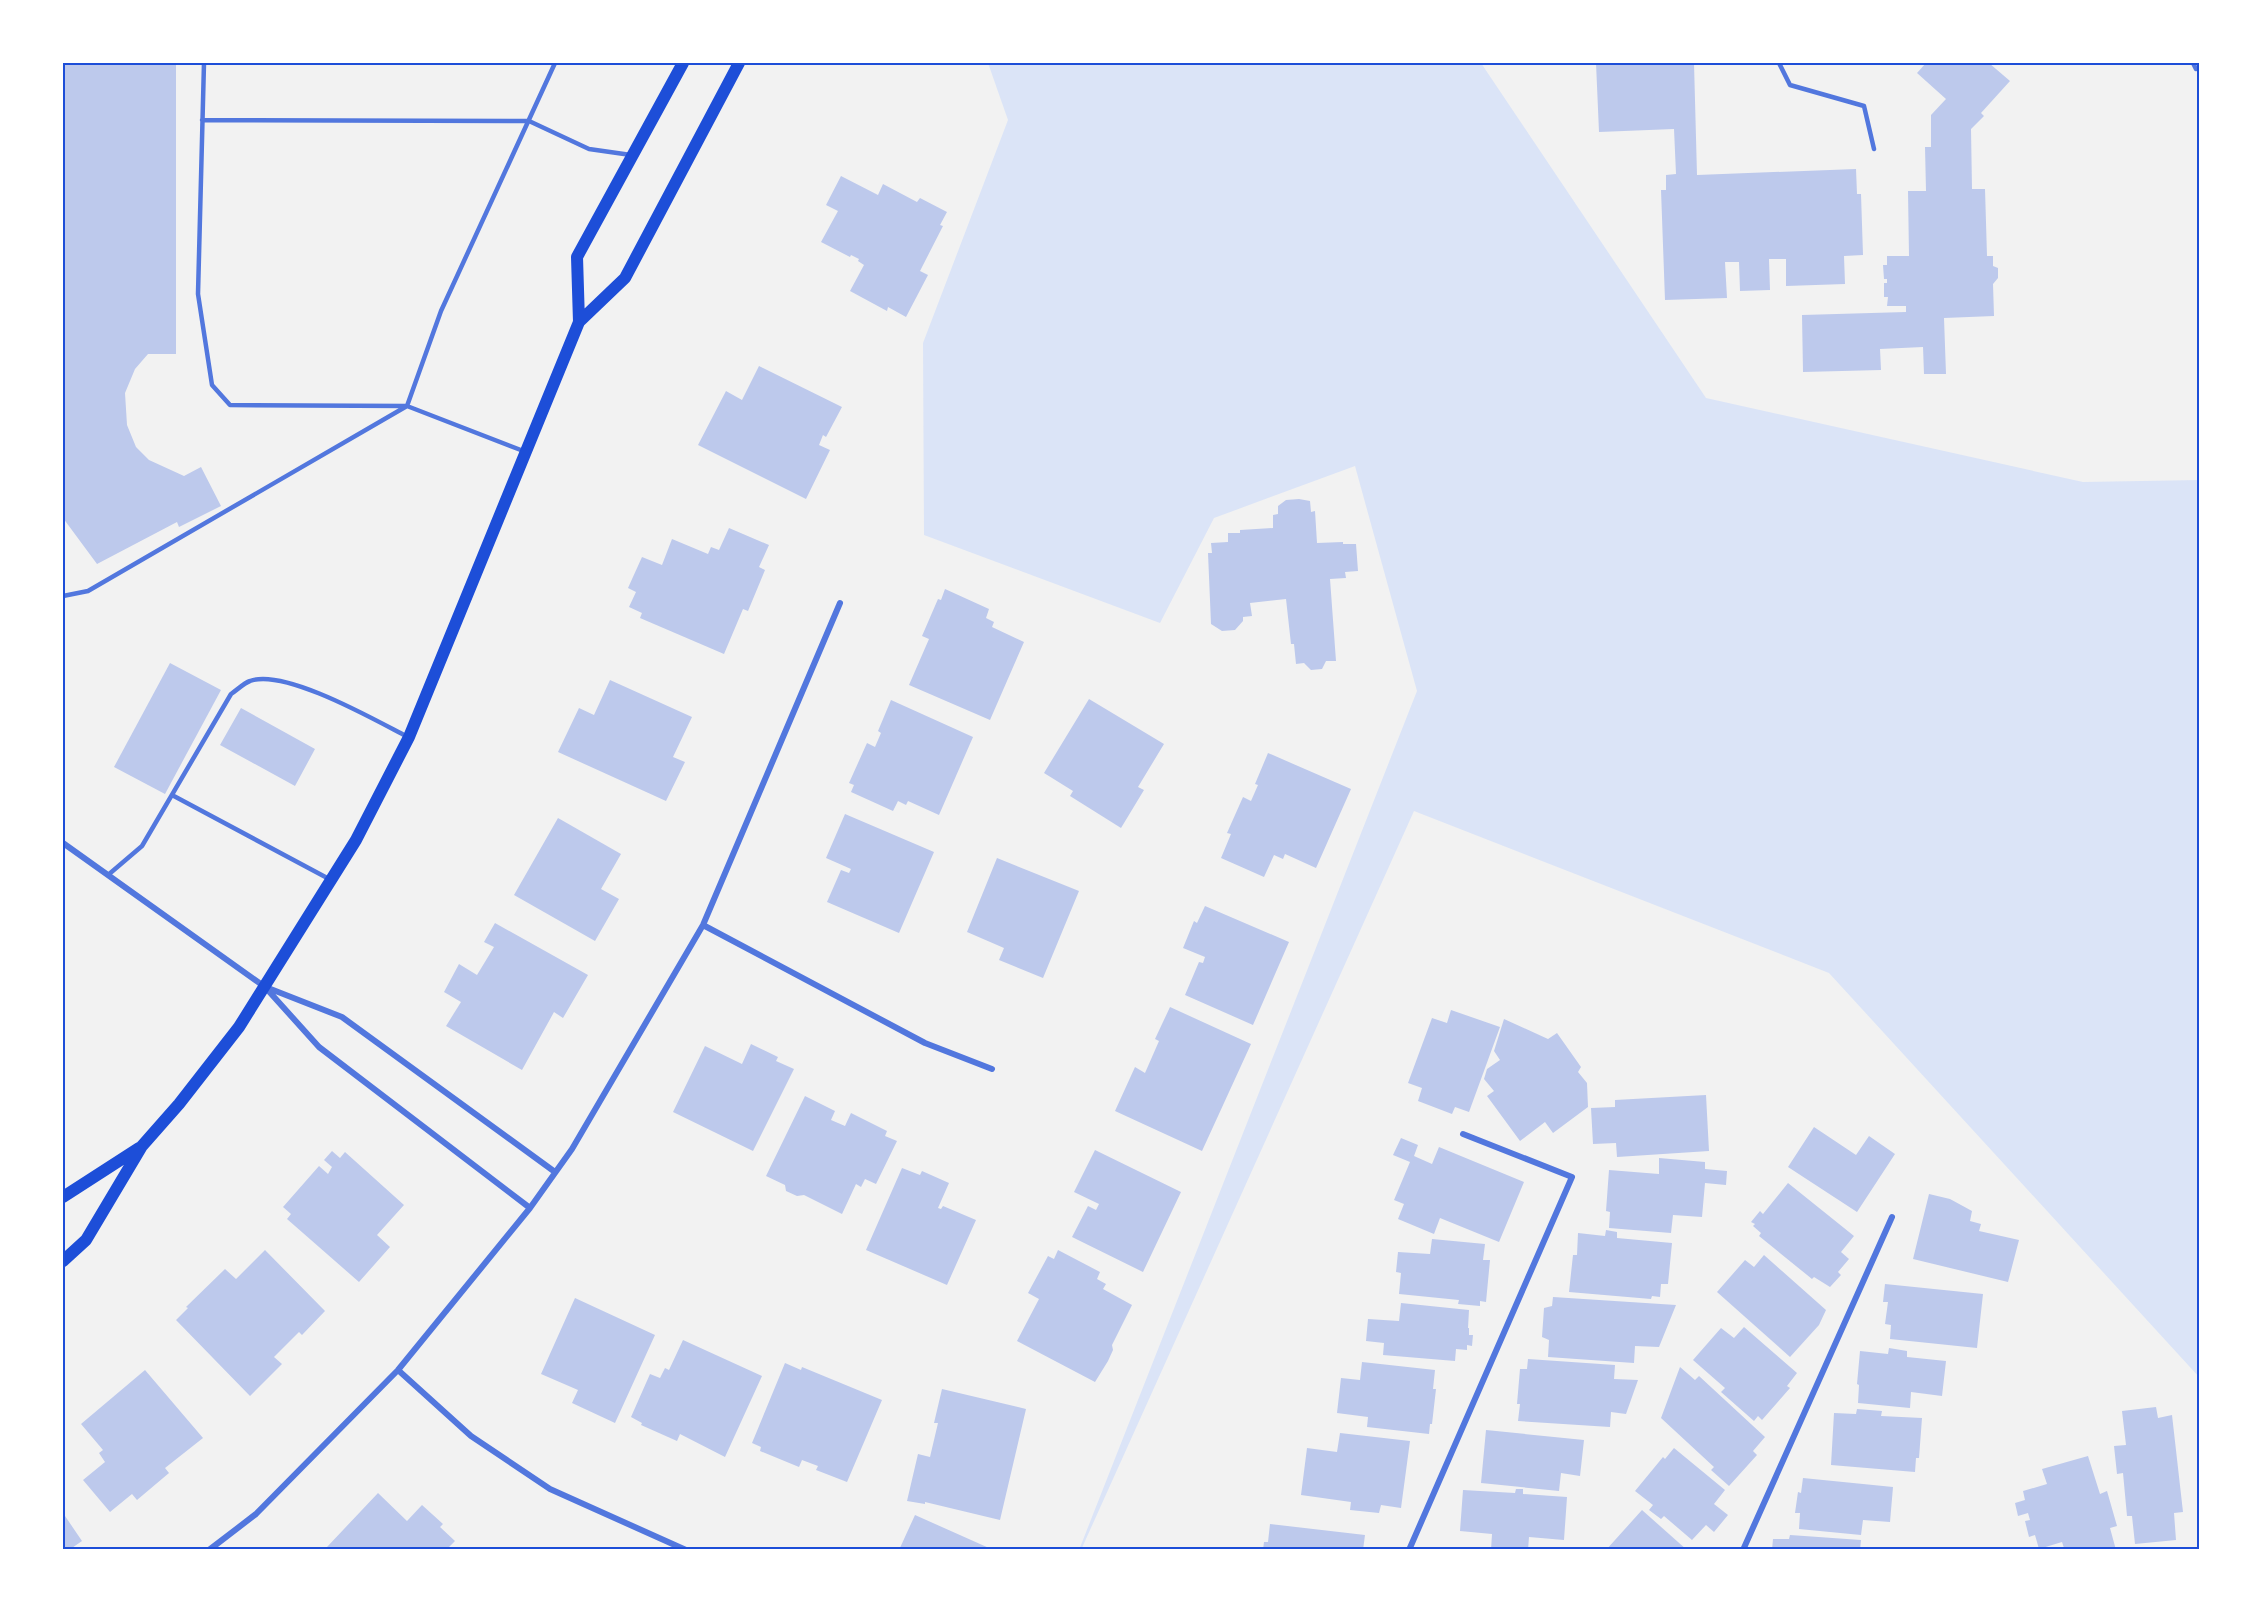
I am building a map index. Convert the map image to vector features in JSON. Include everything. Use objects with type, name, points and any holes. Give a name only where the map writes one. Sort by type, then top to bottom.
[{"type":"main road","points":[[63,1261],[86,1240],[142,1146],[179,1104],[239,1027],[332,881],[409,737],[579,322],[577,257],[682,63]]},
{"type":"main road","points":[[579,322],[625,278],[739,63]]},
{"type":"main road","points":[[63,1197],[142,1146]]},
{"type":"street","points":[[209,1550],[256,1514],[398,1370],[472,1282],[530,1208],[572,1149],[703,925],[840,603]]},
{"type":"street","points":[[63,843],[265,987],[319,1047],[530,1208]]},
{"type":"street","points":[[703,925],[925,1043],[992,1069]]},
{"type":"street","points":[[265,987],[342,1017],[555,1172]]},
{"type":"street","points":[[1409,1550],[1572,1177],[1463,1134]]},
{"type":"street","points":[[1743,1550],[1892,1217]]},
{"type":"street","points":[[398,1370],[471,1436],[550,1489],[686,1550]]},
{"type":"lane","points":[[204,63],[198,294],[212,385],[230,405],[407,406],[526,453]]},
{"type":"lane","points":[[63,596],[88,591],[407,406],[441,311],[555,63]]},
{"type":"lane","points":[[1779,63],[1790,85],[1864,106],[1874,148]]},
{"type":"lane","points":[[2193,63],[2196,69],[2200,68]]},
{"type":"lane","points":[[202,120],[529,122],[589,149],[632,155]]},
{"type":"lane","points":[[108,875],[142,846],[231,694],[250,681],[270,679],[304,687],[409,737]]},
{"type":"lane","points":[[172,795],[332,881]]},
{"type":"shaded area","points":[[988,63],[1481,63],[1706,398],[2083,482],[2200,480],[2200,1378],[1829,973],[1414,811],[1081,1550],[1079,1550],[1417,691],[1355,466],[1214,518],[1160,623],[924,535],[923,343],[1008,120]]},
{"type":"building","points":[[63,63],[176,63],[176,354],[148,354],[135,369],[125,393],[127,425],[136,447],[149,460],[184,476],[201,467],[221,506],[179,527],[177,522],[97,564],[63,518]]},
{"type":"building","points":[[1596,63],[1694,63],[1697,175],[1856,169],[1857,194],[1861,194],[1863,255],[1844,256],[1845,284],[1786,286],[1786,259],[1769,259],[1770,290],[1740,291],[1739,262],[1725,262],[1727,298],[1665,300],[1661,190],[1666,190],[1666,175],[1676,174],[1674,129],[1599,132]]},
{"type":"building","points":[[1926,63],[1989,63],[2010,81],[1981,113],[1984,116],[1971,129],[1972,189],[1985,189],[1987,256],[1993,256],[1993,266],[1998,268],[1998,278],[1993,284],[1994,316],[1944,318],[1946,374],[1924,374],[1923,347],[1880,349],[1881,370],[1803,372],[1802,315],[1906,312],[1906,306],[1887,306],[1888,297],[1884,297],[1884,283],[1887,283],[1887,279],[1884,279],[1883,265],[1887,265],[1887,256],[1909,256],[1908,191],[1926,191],[1925,147],[1931,147],[1931,115],[1946,99],[1917,73]]},
{"type":"building","points":[[841,176],[878,195],[883,184],[917,202],[920,198],[947,212],[940,225],[943,226],[920,271],[928,275],[906,317],[888,307],[887,311],[850,291],[864,265],[858,261],[859,259],[851,255],[850,257],[821,242],[838,211],[826,205]]},
{"type":"building","points":[[759,366],[842,407],[826,437],[823,435],[819,445],[830,450],[806,499],[698,445],[726,391],[742,400]]},
{"type":"building","points":[[1286,500],[1310,501],[1311,512],[1315,511],[1317,543],[1356,544],[1358,571],[1345,572],[1346,578],[1330,579],[1336,661],[1326,661],[1322,669],[1311,670],[1304,663],[1296,664],[1294,644],[1291,644],[1286,599],[1250,603],[1252,616],[1243,617],[1243,621],[1235,630],[1222,631],[1211,624],[1208,553],[1212,553],[1211,543],[1228,542],[1228,533],[1240,533],[1240,530],[1273,528],[1273,515],[1278,514],[1278,506]]},
{"type":"building","points":[[729,528],[769,545],[759,567],[765,570],[748,611],[743,609],[724,654],[640,618],[642,613],[629,607],[636,592],[628,588],[642,557],[662,565],[672,539],[708,554],[711,547],[719,550]]},
{"type":"building","points":[[945,589],[989,609],[986,618],[994,622],[992,627],[1024,642],[990,720],[909,685],[929,639],[922,636],[938,599],[941,600]]},
{"type":"building","points":[[170,663],[221,690],[165,794],[114,767]]},
{"type":"building","points":[[610,680],[692,717],[673,757],[685,762],[666,801],[558,752],[579,708],[594,715]]},
{"type":"building","points":[[1089,699],[1164,744],[1138,787],[1144,790],[1121,828],[1070,796],[1073,791],[1044,773]]},
{"type":"building","points":[[891,700],[973,737],[939,815],[908,801],[906,805],[898,801],[893,811],[851,792],[854,785],[849,783],[867,743],[875,747],[881,733],[878,731]]},
{"type":"building","points":[[241,708],[315,749],[295,786],[220,745]]},
{"type":"building","points":[[1268,753],[1351,789],[1316,868],[1285,854],[1283,859],[1274,855],[1264,877],[1221,858],[1231,834],[1227,833],[1243,797],[1251,801],[1258,785],[1255,784]]},
{"type":"building","points":[[845,814],[934,852],[899,933],[827,902],[841,870],[849,873],[851,869],[826,858]]},
{"type":"building","points":[[558,818],[621,854],[601,889],[619,899],[595,941],[514,895]]},
{"type":"building","points":[[997,858],[1079,891],[1043,978],[999,960],[1004,948],[967,932]]},
{"type":"building","points":[[1205,906],[1289,942],[1253,1025],[1185,995],[1199,962],[1203,963],[1205,957],[1183,948],[1194,921],[1197,923]]},
{"type":"building","points":[[495,923],[588,975],[563,1018],[554,1012],[522,1070],[446,1026],[461,1002],[444,992],[459,964],[477,975],[494,947],[484,942]]},
{"type":"building","points":[[1170,1007],[1251,1044],[1202,1151],[1115,1111],[1135,1067],[1145,1073],[1159,1041],[1155,1039]]},
{"type":"building","points":[[1451,1010],[1500,1027],[1469,1112],[1455,1107],[1452,1114],[1418,1101],[1422,1088],[1408,1083],[1432,1018],[1447,1023]]},
{"type":"building","points":[[1504,1019],[1548,1039],[1557,1033],[1581,1067],[1578,1072],[1587,1083],[1588,1107],[1553,1133],[1545,1122],[1520,1141],[1487,1096],[1494,1091],[1484,1079],[1487,1069],[1500,1060],[1494,1051]]},
{"type":"building","points":[[751,1044],[778,1057],[776,1061],[794,1069],[753,1151],[673,1112],[705,1046],[742,1064]]},
{"type":"building","points":[[1706,1095],[1709,1151],[1617,1157],[1616,1143],[1593,1144],[1591,1108],[1615,1107],[1615,1100]]},
{"type":"building","points":[[805,1096],[835,1111],[831,1120],[845,1126],[851,1113],[887,1131],[885,1136],[897,1141],[876,1184],[865,1179],[861,1187],[856,1184],[842,1214],[804,1195],[797,1196],[786,1191],[785,1185],[766,1176]]},
{"type":"building","points":[[1814,1127],[1856,1155],[1869,1136],[1895,1154],[1857,1212],[1788,1167]]},
{"type":"building","points":[[1401,1138],[1418,1145],[1414,1156],[1432,1164],[1439,1147],[1524,1182],[1499,1242],[1440,1218],[1434,1234],[1398,1219],[1404,1204],[1394,1200],[1410,1162],[1393,1155]]},
{"type":"building","points":[[1095,1150],[1181,1192],[1143,1272],[1072,1237],[1088,1206],[1096,1210],[1099,1204],[1074,1192]]},
{"type":"building","points":[[332,1151],[340,1158],[345,1152],[404,1205],[377,1235],[390,1247],[359,1282],[287,1219],[291,1214],[283,1207],[319,1166],[328,1174],[332,1167],[324,1160]]},
{"type":"building","points":[[1659,1158],[1705,1162],[1705,1169],[1727,1171],[1726,1185],[1705,1183],[1702,1217],[1673,1215],[1671,1233],[1609,1228],[1610,1212],[1606,1211],[1609,1170],[1659,1174]]},
{"type":"building","points":[[902,1168],[920,1175],[922,1171],[949,1183],[938,1208],[941,1209],[943,1206],[976,1220],[947,1285],[866,1250]]},
{"type":"building","points":[[1788,1183],[1854,1236],[1841,1252],[1849,1259],[1838,1272],[1841,1275],[1830,1287],[1814,1277],[1812,1279],[1759,1236],[1761,1233],[1751,1222],[1760,1211],[1763,1214]]},
{"type":"building","points":[[1929,1194],[1950,1199],[1972,1211],[1970,1221],[1981,1224],[1979,1231],[2019,1240],[2008,1282],[1913,1259]]},
{"type":"building","points":[[1606,1230],[1617,1232],[1617,1238],[1672,1243],[1668,1284],[1661,1284],[1660,1297],[1652,1296],[1651,1299],[1569,1292],[1573,1255],[1577,1255],[1578,1233],[1605,1236]]},
{"type":"building","points":[[1432,1239],[1485,1244],[1483,1260],[1490,1260],[1486,1302],[1480,1301],[1480,1306],[1458,1304],[1459,1300],[1399,1294],[1401,1273],[1396,1272],[1398,1252],[1430,1254]]},
{"type":"building","points":[[265,1250],[325,1311],[302,1335],[299,1332],[274,1357],[282,1364],[250,1396],[176,1320],[225,1269],[236,1279]]},
{"type":"building","points":[[1058,1250],[1100,1272],[1097,1279],[1106,1284],[1103,1289],[1132,1305],[1112,1345],[1113,1350],[1108,1361],[1095,1382],[1017,1341],[1039,1299],[1028,1293],[1048,1256],[1054,1259]]},
{"type":"building","points":[[1764,1255],[1826,1310],[1819,1325],[1790,1357],[1717,1292],[1745,1260],[1754,1267]]},
{"type":"building","points":[[1885,1284],[1983,1294],[1977,1348],[1890,1339],[1891,1325],[1885,1324],[1888,1302],[1883,1302]]},
{"type":"building","points":[[1553,1297],[1676,1305],[1659,1347],[1635,1346],[1634,1363],[1548,1357],[1549,1340],[1542,1337],[1544,1308],[1552,1306]]},
{"type":"building","points":[[575,1298],[655,1335],[615,1423],[572,1403],[578,1390],[541,1374]]},
{"type":"building","points":[[1401,1303],[1469,1310],[1468,1328],[1469,1335],[1473,1335],[1472,1346],[1467,1345],[1467,1350],[1456,1349],[1455,1361],[1383,1355],[1384,1343],[1366,1341],[1368,1319],[1399,1321]]},
{"type":"building","points":[[1744,1327],[1797,1373],[1787,1386],[1790,1388],[1762,1420],[1758,1416],[1754,1421],[1721,1392],[1725,1388],[1693,1360],[1721,1328],[1734,1338]]},
{"type":"building","points":[[683,1340],[762,1376],[725,1457],[680,1434],[677,1441],[641,1425],[642,1423],[631,1417],[650,1374],[660,1378],[665,1368],[669,1370]]},
{"type":"building","points":[[1889,1348],[1907,1351],[1907,1357],[1946,1361],[1942,1396],[1911,1392],[1910,1408],[1858,1403],[1860,1351],[1888,1354]]},
{"type":"building","points":[[1528,1359],[1615,1365],[1614,1379],[1638,1380],[1626,1414],[1611,1412],[1610,1427],[1518,1421],[1520,1369],[1527,1369]]},
{"type":"building","points":[[1362,1362],[1435,1370],[1433,1389],[1436,1389],[1429,1434],[1367,1427],[1368,1417],[1337,1413],[1341,1378],[1360,1380]]},
{"type":"building","points":[[785,1363],[801,1370],[802,1367],[882,1400],[847,1482],[816,1470],[818,1466],[802,1460],[799,1467],[760,1451],[761,1447],[752,1443]]},
{"type":"building","points":[[1680,1367],[1695,1380],[1699,1376],[1765,1437],[1753,1451],[1757,1455],[1729,1486],[1711,1470],[1714,1467],[1661,1418]]},
{"type":"building","points":[[145,1370],[203,1438],[165,1468],[169,1473],[137,1500],[132,1494],[110,1512],[83,1480],[105,1462],[99,1453],[103,1450],[81,1424]]},
{"type":"building","points":[[942,1389],[1026,1409],[1000,1520],[925,1502],[925,1504],[907,1501],[918,1454],[930,1457],[938,1423],[934,1423]]},
{"type":"building","points":[[2156,1407],[2158,1418],[2172,1415],[2183,1512],[2174,1513],[2176,1540],[2135,1544],[2132,1516],[2127,1516],[2123,1473],[2117,1474],[2114,1446],[2126,1445],[2122,1411]]},
{"type":"building","points":[[1857,1409],[1882,1411],[1881,1416],[1922,1418],[1919,1458],[1916,1458],[1915,1472],[1831,1465],[1834,1413],[1856,1414]]},
{"type":"building","points":[[1486,1430],[1584,1440],[1580,1476],[1561,1473],[1559,1491],[1481,1483]]},
{"type":"building","points":[[1340,1433],[1410,1441],[1401,1508],[1381,1505],[1379,1513],[1350,1510],[1351,1502],[1301,1495],[1307,1448],[1337,1452]]},
{"type":"building","points":[[1674,1448],[1725,1490],[1714,1504],[1728,1515],[1714,1532],[1706,1525],[1692,1540],[1664,1516],[1661,1519],[1649,1510],[1653,1505],[1635,1491],[1663,1457],[1665,1459]]},
{"type":"building","points":[[2088,1456],[2100,1494],[2107,1491],[2117,1526],[2110,1528],[2116,1550],[2058,1550],[2064,1548],[2062,1542],[2039,1549],[2035,1535],[2029,1537],[2025,1521],[2030,1520],[2028,1513],[2018,1516],[2015,1503],[2025,1500],[2023,1491],[2047,1484],[2042,1469]]},
{"type":"building","points":[[1803,1478],[1893,1487],[1890,1522],[1863,1520],[1861,1535],[1799,1529],[1800,1513],[1795,1513]]},
{"type":"building","points":[[1516,1489],[1523,1489],[1523,1494],[1567,1497],[1564,1540],[1529,1537],[1528,1550],[1491,1550],[1492,1534],[1460,1531],[1463,1490],[1515,1493]]},
{"type":"building","points":[[378,1493],[407,1521],[422,1505],[443,1524],[440,1527],[455,1541],[446,1550],[330,1550],[327,1547]]},
{"type":"building","points":[[1642,1510],[1687,1550],[1606,1550]]},
{"type":"building","points":[[63,1513],[82,1541],[69,1550],[63,1550]]},
{"type":"building","points":[[915,1515],[989,1548],[988,1550],[899,1550]]},
{"type":"building","points":[[1270,1524],[1365,1535],[1363,1550],[1263,1550],[1264,1542],[1268,1542]]},
{"type":"building","points":[[1790,1535],[1861,1540],[1860,1550],[1772,1550],[1773,1539],[1789,1539]]}]
